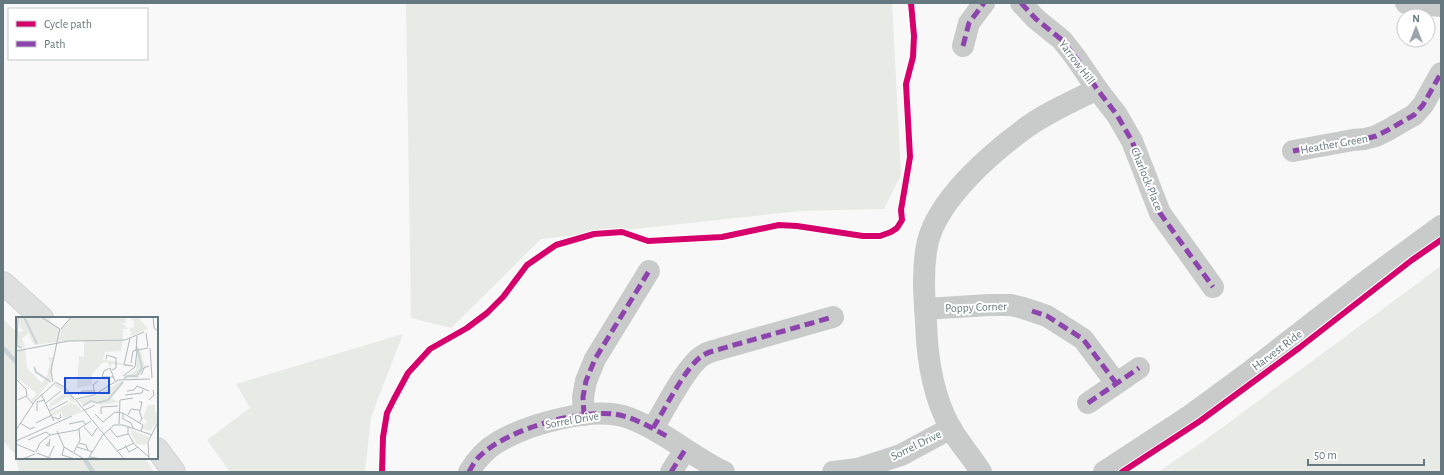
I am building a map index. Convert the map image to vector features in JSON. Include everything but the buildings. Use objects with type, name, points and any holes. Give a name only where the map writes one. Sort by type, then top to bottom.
[{"type":"main road","points":[[3,283],[41,317]]},
{"type":"main road","points":[[158,450],[174,472]]},
{"type":"street","points":[[963,46],[969,23],[984,3]]},
{"type":"street","name":"Yarrow Hill","points":[[1021,3],[1036,19],[1062,40],[1097,89]]},
{"type":"street","points":[[1406,3],[1441,6]]},
{"type":"street","name":"Heather Green","points":[[1293,151],[1365,139],[1376,136],[1388,130],[1414,115],[1423,105],[1441,73]]},
{"type":"street","points":[[982,472],[951,428],[936,392],[932,377],[926,331],[925,309],[925,258],[929,239],[940,214],[951,197],[986,161],[1023,130],[1050,113],[1097,89]]},
{"type":"street","name":"Charlock Place","points":[[1097,89],[1117,116],[1132,142],[1160,213],[1213,287]]},
{"type":"street","name":"Harvest Ride","points":[[1104,472],[1188,417],[1239,380],[1373,276],[1441,226]]},
{"type":"street","points":[[584,415],[583,397],[586,380],[595,359],[650,271]]},
{"type":"street","name":"Poppy Corner","points":[[925,309],[1011,305],[1047,316],[1083,339],[1116,383]]},
{"type":"street","points":[[653,428],[681,380],[694,362],[701,356],[713,351],[834,317]]},
{"type":"street","points":[[1088,403],[1138,368]]},
{"type":"street","name":"Sorrel Drive","points":[[469,472],[480,455],[513,434],[561,419],[601,414],[614,414],[653,428],[705,463],[724,472]]},
{"type":"street","name":"Sorrel Drive","points":[[833,472],[858,469],[901,455],[951,428]]},
{"type":"street","points":[[671,472],[686,450]]},
{"type":"shaded area","points":[[406,3],[892,3],[901,175],[884,209],[800,211],[541,239],[451,328],[411,318]]},
{"type":"shaded area","points":[[1441,266],[1441,472],[1158,472],[1204,441]]},
{"type":"shaded area","points":[[3,319],[16,331],[16,458],[15,454],[3,441]]},
{"type":"shaded area","points":[[403,334],[371,417],[365,472],[230,472],[207,440],[250,408],[236,384]]},
{"type":"shaded area","points":[[16,459],[146,459],[154,472],[19,472]]},
{"type":"waterway","points":[[3,348],[16,362]]},
{"type":"waterway","points":[[85,459],[93,472]]},
{"type":"marked path","points":[[963,46],[969,23],[984,3]]},
{"type":"marked path","points":[[1021,3],[1036,19],[1062,40],[1117,115],[1132,141],[1160,213],[1213,287]]},
{"type":"marked path","points":[[1293,151],[1365,139],[1376,136],[1388,130],[1414,115],[1423,105],[1441,73]]},
{"type":"marked path","points":[[584,415],[583,397],[586,381],[595,359],[649,271]]},
{"type":"marked path","points":[[1032,311],[1047,316],[1083,339],[1116,383]]},
{"type":"marked path","points":[[653,428],[682,379],[689,369],[703,355],[712,351],[833,317]]},
{"type":"marked path","points":[[1088,403],[1139,368]]},
{"type":"marked path","points":[[469,472],[481,455],[508,437],[544,423],[563,418],[599,414],[621,415],[643,423],[670,438]]},
{"type":"marked path","points":[[671,472],[685,450]]},
{"type":"cycle path","points":[[382,472],[383,437],[387,413],[408,373],[430,349],[467,328],[487,313],[503,297],[527,265],[556,245],[594,234],[622,232],[648,241],[722,237],[779,225],[797,226],[863,236],[880,236],[897,228],[902,220],[901,210],[910,157],[906,84],[913,57],[914,36],[911,3]]},
{"type":"cycle path","points":[[1122,472],[1200,421],[1299,348],[1412,260],[1441,240]]}]
